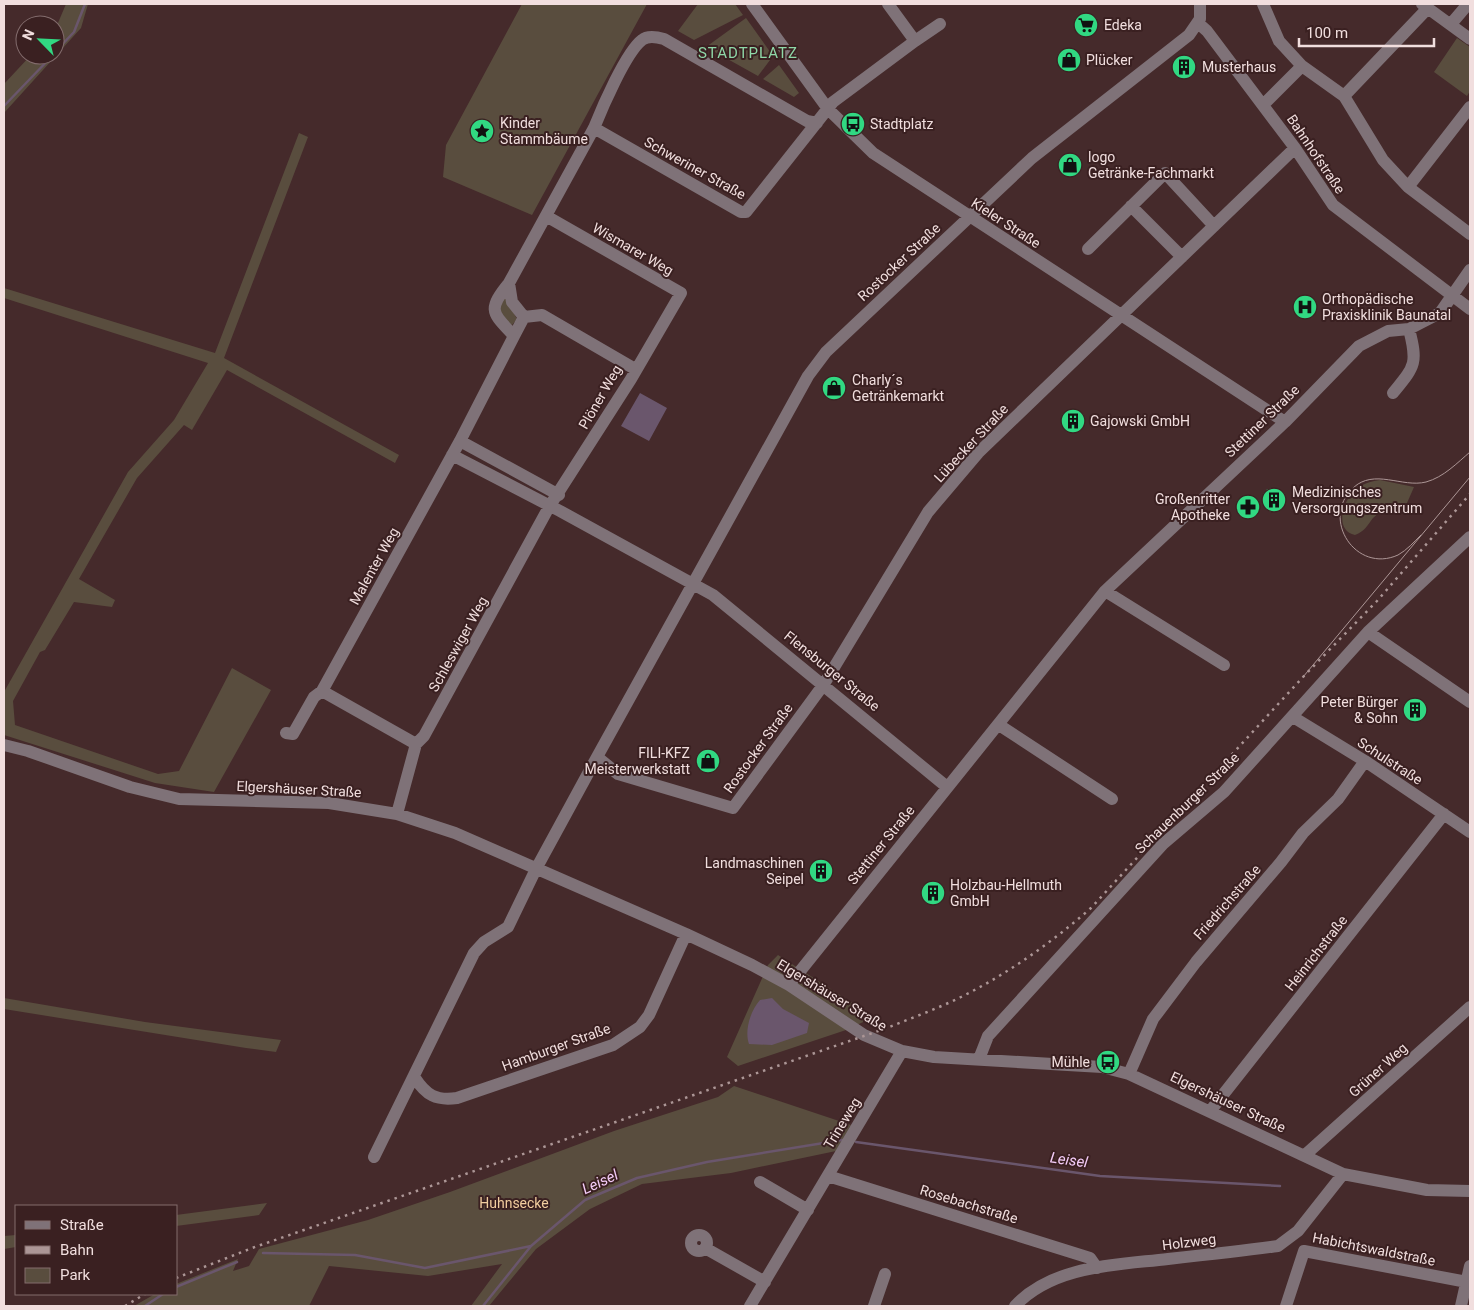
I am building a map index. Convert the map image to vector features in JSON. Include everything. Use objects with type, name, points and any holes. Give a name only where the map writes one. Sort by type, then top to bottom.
[{"type":"street","name":"Kieler Straße","points":[[752,4],[828,109],[873,153],[968,217],[1285,422]]},
{"type":"street","points":[[888,4],[915,41]]},
{"type":"street","points":[[1198,23],[1200,4]]},
{"type":"street","points":[[1264,4],[1279,41],[1302,66],[1344,96],[1383,160],[1408,187],[1470,234]]},
{"type":"street","points":[[1451,24],[1468,4]]},
{"type":"street","points":[[1344,96],[1425,6],[1470,39]]},
{"type":"street","name":"Bahnhofstraße","points":[[1198,23],[1207,31],[1264,105],[1333,206],[1470,309]]},
{"type":"street","name":"Rostocker Straße","points":[[536,869],[791,405],[808,376],[826,352],[1032,158],[1189,35],[1198,23]]},
{"type":"street","name":"Schweriner Straße","points":[[594,128],[741,212],[746,212],[834,102],[940,24]]},
{"type":"street","points":[[514,336],[498,320],[494,311],[497,301],[509,283],[594,128],[603,105],[634,48],[643,38],[654,36],[664,39],[807,121],[817,122]]},
{"type":"street","points":[[1264,105],[1302,66]]},
{"type":"street","points":[[1408,187],[1470,106]]},
{"type":"street","name":"Lübecker Straße","points":[[824,684],[928,512],[978,453],[1295,148]]},
{"type":"street","points":[[1088,249],[1165,172],[1214,226]]},
{"type":"street","points":[[1131,206],[1182,257]]},
{"type":"street","name":"Wismarer Weg","points":[[546,216],[680,293],[635,369]]},
{"type":"street","name":"Stettiner Straße","points":[[789,985],[1000,725],[1105,591],[1285,422],[1359,346],[1388,331],[1409,329],[1440,313],[1470,270]]},
{"type":"street","points":[[509,283],[512,302],[524,317]]},
{"type":"street","name":"Plöner Weg","points":[[524,317],[542,315],[635,369],[559,495]]},
{"type":"street","name":"Malenter Weg","points":[[286,733],[293,734],[314,696],[322,691],[460,441],[524,317]]},
{"type":"street","points":[[1393,393],[1414,362],[1415,354],[1409,329]]},
{"type":"street","points":[[460,441],[559,495]]},
{"type":"street","points":[[452,455],[693,583]]},
{"type":"street","name":"Schleswiger Weg","points":[[397,814],[416,744],[424,736],[550,507],[559,495]]},
{"type":"street","name":"Schauenburger Straße","points":[[979,1059],[988,1036],[1163,844],[1224,792],[1368,632],[1470,536]]},
{"type":"street","name":"Flensburger Straße","points":[[693,583],[713,595],[948,787]]},
{"type":"street","points":[[1105,591],[1224,665]]},
{"type":"street","points":[[1368,632],[1470,699]]},
{"type":"street","name":"Rostocker Straße","points":[[597,757],[618,774],[733,808],[824,684]]},
{"type":"street","points":[[322,691],[416,744]]},
{"type":"street","name":"Schulstraße","points":[[1293,717],[1364,760],[1470,832]]},
{"type":"street","points":[[1000,725],[1112,799]]},
{"type":"street","name":"Elgershäuser Straße","points":[[4,745],[28,751],[130,787],[179,799],[329,803],[397,814],[444,828],[686,934],[789,985],[850,1027],[902,1051],[934,1057],[1102,1067],[1130,1074],[1211,1110],[1343,1174],[1428,1190],[1470,1191]]},
{"type":"street","name":"Friedrichstraße","points":[[1130,1074],[1153,1019],[1196,962],[1281,862],[1303,833],[1338,799],[1364,760]]},
{"type":"street","name":"Heinrichstraße","points":[[1211,1110],[1444,814]]},
{"type":"street","points":[[374,1157],[474,953],[484,942],[508,928],[536,869]]},
{"type":"street","name":"Hamburger Straße","points":[[414,1078],[422,1090],[433,1097],[444,1100],[457,1098],[613,1044],[640,1026],[649,1015],[686,934]]},
{"type":"street","name":"Grüner Weg","points":[[1306,1155],[1470,1008]]},
{"type":"street","name":"Trineweg","points":[[750,1306],[902,1051]]},
{"type":"street","name":"Holzweg","points":[[1015,1306],[1044,1284],[1097,1268],[1278,1246],[1298,1231],[1343,1174]]},
{"type":"street","name":"Rosebachstraße","points":[[828,1176],[1090,1258],[1097,1268]]},
{"type":"street","points":[[760,1182],[808,1210]]},
{"type":"street","points":[[1298,1231],[1304,1251]]},
{"type":"street","points":[[705,1248],[764,1282]]},
{"type":"street","name":"Habichtswaldstraße","points":[[1286,1306],[1304,1251],[1466,1282]]},
{"type":"street","points":[[1461,1306],[1470,1266]]},
{"type":"street","points":[[874,1306],[885,1274]]},
{"type":"green space","points":[[66,4],[88,4],[81,28],[65,46],[65,15],[61,15]]},
{"type":"green space","points":[[522,4],[647,4],[532,215],[443,177],[446,145]]},
{"type":"green space","points":[[698,4],[735,4],[743,15],[694,40],[678,31]]},
{"type":"green space","points":[[746,18],[773,56],[758,76],[706,47]]},
{"type":"green space","points":[[1457,38],[1470,47],[1470,91],[1467,96],[1434,72]]},
{"type":"green space","points":[[22,65],[47,65],[4,113],[4,84]]},
{"type":"green space","points":[[779,65],[799,93],[794,97],[763,79]]},
{"type":"green space","points":[[299,133],[308,137],[224,358],[399,455],[395,463],[227,370],[192,430],[184,425],[137,478],[79,579],[115,600],[112,607],[74,602],[45,650],[40,652],[13,701],[15,725],[158,774],[179,771],[232,668],[271,690],[214,792],[155,783],[4,735],[4,692],[128,472],[174,420],[208,363],[4,298],[4,288],[215,353]]},
{"type":"green space","points":[[503,293],[517,319],[512,325],[503,321],[498,305]]},
{"type":"green space","points":[[1380,480],[1414,487],[1407,503],[1393,506],[1381,512],[1373,518],[1364,530],[1355,535],[1348,532],[1342,521],[1348,499],[1361,486]]},
{"type":"green space","points":[[778,955],[874,1017],[846,1030],[738,1066],[727,1057],[768,965]]},
{"type":"green space","points":[[4,998],[145,1022],[281,1040],[276,1052],[246,1048],[4,1009]]},
{"type":"green space","name":"Huhnsecke","points":[[734,1086],[851,1125],[836,1151],[731,1173],[642,1184],[590,1209],[536,1249],[489,1306],[471,1306],[502,1264],[428,1276],[329,1266],[309,1306],[134,1306],[153,1295],[178,1295],[178,1283],[238,1259],[233,1271],[249,1266],[259,1249],[368,1220],[450,1192],[614,1131],[718,1097]]},
{"type":"green space","points":[[267,1203],[259,1215],[178,1226],[178,1215]]},
{"type":"green space","points":[[15,1235],[15,1247],[4,1249],[4,1236]]},
{"type":"shaded area","points":[[640,393],[667,408],[649,441],[621,426]]},
{"type":"shaded area","points":[[772,998],[783,1009],[809,1023],[807,1033],[772,1045],[749,1044],[747,1033],[749,1020],[754,1009],[760,1000]]},
{"type":"waterway","points":[[65,41],[74,32],[85,4]]},
{"type":"waterway","points":[[4,106],[43,65]]},
{"type":"waterway","name":"Leisel","points":[[263,1253],[355,1255],[425,1268],[531,1246],[585,1200],[637,1178],[707,1162],[842,1140]]},
{"type":"waterway","name":"Leisel","points":[[856,1142],[1100,1176],[1280,1186]]},
{"type":"waterway","points":[[483,1306],[531,1246]]},
{"type":"waterway","name":"Leisel","points":[[178,1286],[237,1262]]},
{"type":"waterway","name":"Leisel","points":[[145,1306],[162,1295]]},
{"type":"tram line","points":[[1421,535],[1398,555],[1383,559],[1369,557],[1357,550],[1347,540],[1342,528],[1340,514],[1344,501],[1353,488],[1361,482],[1370,479],[1407,483],[1433,480],[1470,452]]},
{"type":"tram line","points":[[1303,677],[1470,477]]},
{"type":"railway","points":[[178,1277],[252,1248],[887,1028],[952,1001],[1013,968],[1061,933],[1091,908],[1303,677],[1377,601],[1470,494]]},
{"type":"railway","points":[[125,1306],[143,1295]]},
{"type":"place","name":"Edeka","points":[[1086,25]]},
{"type":"place","name":"Plücker","points":[[1069,60]]},
{"type":"place","name":"Musterhaus","points":[[1184,67]]},
{"type":"place","name":"Stadtplatz","points":[[853,124]]},
{"type":"place","name":"Kinder Stammbäume","points":[[482,131]]},
{"type":"place","name":"logo Getränke-Fachmarkt","points":[[1070,165]]},
{"type":"place","name":"Orthopädische Praxisklinik Baunatal","points":[[1305,307]]},
{"type":"place","name":"Charly´s Getränkemarkt","points":[[834,388]]},
{"type":"place","name":"Gajowski GmbH","points":[[1073,421]]},
{"type":"place","name":"Medizinisches Versorgungszentrum","points":[[1274,500]]},
{"type":"place","name":"Großenritter Apotheke","points":[[1248,507]]},
{"type":"place","name":"Peter Bürger & Sohn","points":[[1415,710]]},
{"type":"place","name":"FILI-KFZ Meisterwerkstatt","points":[[708,761]]},
{"type":"place","name":"Landmaschinen Seipel","points":[[821,871]]},
{"type":"place","name":"Holzbau-Hellmuth GmbH","points":[[933,893]]},
{"type":"place","name":"Mühle","points":[[1108,1062]]},
{"type":"district","name":"STADTPLATZ","points":[[748,53]]}]
